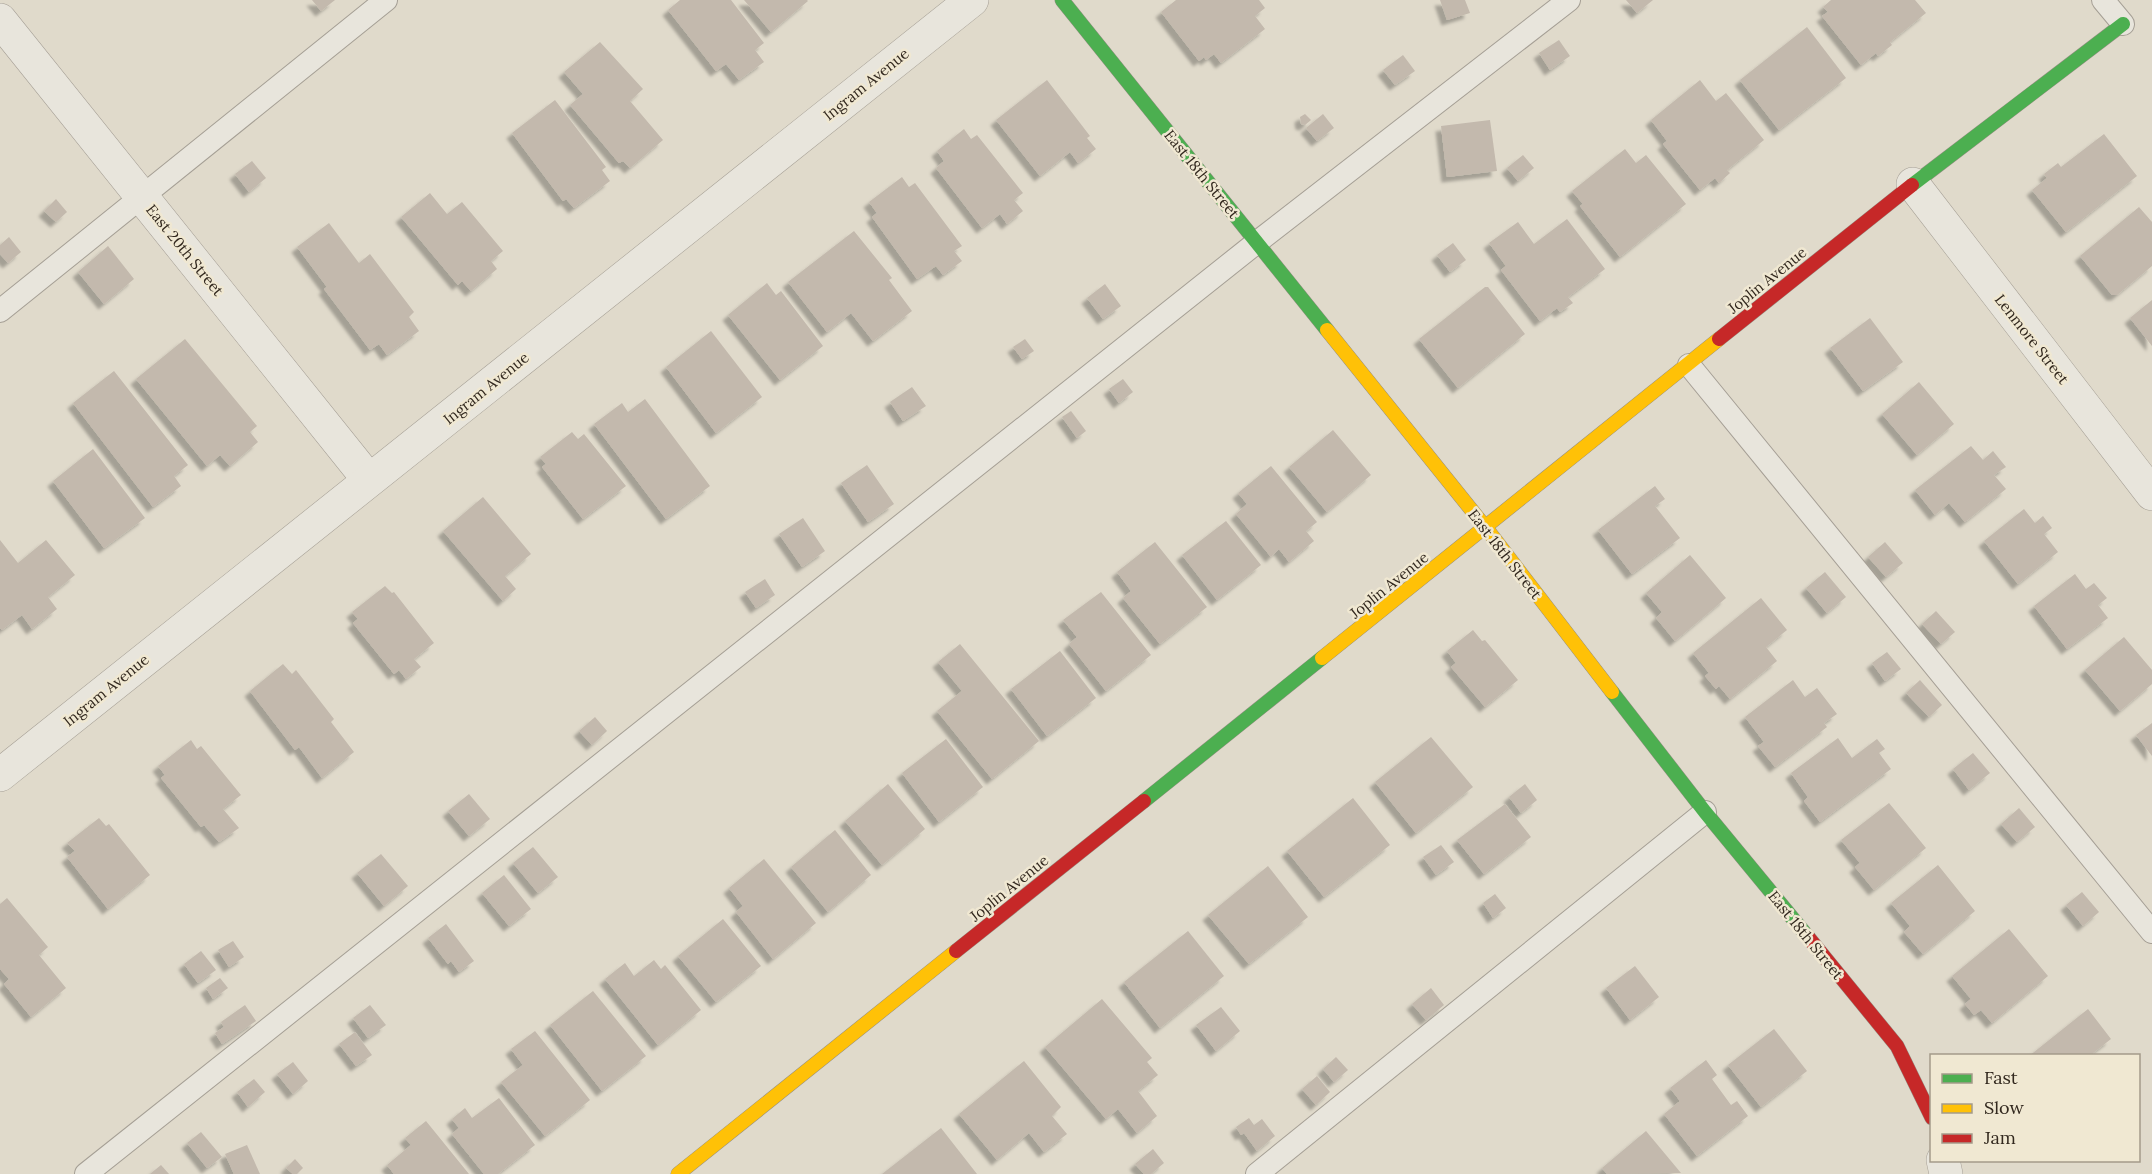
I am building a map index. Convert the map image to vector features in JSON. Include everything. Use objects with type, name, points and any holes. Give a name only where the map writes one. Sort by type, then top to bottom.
[{"type":"street","name":"Ingram Avenue","points":[[0,775],[972,0]]},
{"type":"street","name":"East 18th Street","points":[[1062,0],[1486,528],[1705,812],[1897,1046],[1930,1114]]},
{"type":"street","name":"East 20th Street","points":[[0,20],[369,480]]},
{"type":"street","name":"Joplin Avenue","points":[[678,1174],[1913,184],[2123,24]]},
{"type":"street","name":"Lenmore Street","points":[[1913,184],[2152,494]]},
{"type":"lane","points":[[0,311],[386,0]]},
{"type":"lane","points":[[86,1174],[1256,243],[1569,0]]},
{"type":"lane","points":[[2103,0],[2123,24]]},
{"type":"lane","points":[[1689,364],[2152,932]]},
{"type":"lane","points":[[1257,1174],[1705,812]]},
{"type":"building","points":[[312,0],[335,0],[321,11]]},
{"type":"building","points":[[680,0],[731,0],[764,43],[755,50],[764,62],[739,80],[726,64],[716,71],[668,10]]},
{"type":"building","points":[[744,0],[807,0],[808,1],[771,32]]},
{"type":"building","points":[[1176,0],[1259,0],[1265,8],[1255,16],[1265,29],[1221,63],[1214,54],[1206,60],[1204,57],[1199,61],[1161,12]]},
{"type":"building","points":[[1440,0],[1465,0],[1470,13],[1447,20]]},
{"type":"building","points":[[1626,0],[1653,0],[1637,13]]},
{"type":"building","points":[[1831,0],[1915,0],[1926,13],[1890,42],[1892,45],[1878,56],[1876,53],[1861,65],[1822,16],[1828,12],[1823,7]]},
{"type":"building","points":[[1807,27],[1846,78],[1779,130],[1740,80]]},
{"type":"building","points":[[1559,40],[1570,56],[1550,70],[1539,53]]},
{"type":"building","points":[[600,42],[643,89],[630,101],[663,140],[630,168],[623,161],[619,163],[570,105],[583,94],[564,72]]},
{"type":"building","points":[[1403,55],[1415,71],[1395,85],[1383,70]]},
{"type":"building","points":[[1047,80],[1090,136],[1087,138],[1096,149],[1078,163],[1070,152],[1040,176],[996,120]]},
{"type":"building","points":[[1700,80],[1716,101],[1726,93],[1764,140],[1727,170],[1730,173],[1719,183],[1715,178],[1700,190],[1663,144],[1667,141],[1651,120]]},
{"type":"building","points":[[555,100],[606,167],[602,170],[610,181],[574,208],[566,199],[563,201],[512,133]]},
{"type":"building","points":[[1305,114],[1311,120],[1305,125],[1301,124],[1300,117]]},
{"type":"building","points":[[1323,114],[1334,128],[1317,141],[1306,128]]},
{"type":"building","points":[[1490,120],[1497,171],[1447,177],[1441,126]]},
{"type":"building","points":[[964,129],[971,139],[977,135],[1023,193],[1014,200],[1023,211],[1007,224],[1000,214],[982,228],[936,168],[944,161],[937,151]]},
{"type":"building","points":[[2104,134],[2137,176],[2066,232],[2032,190],[2047,178],[2044,174],[2058,163],[2061,167]]},
{"type":"building","points":[[1625,149],[1636,163],[1646,155],[1686,204],[1620,257],[1580,206],[1583,204],[1572,191]]},
{"type":"building","points":[[1523,155],[1534,168],[1518,181],[1507,168]]},
{"type":"building","points":[[252,161],[266,178],[249,192],[235,174]]},
{"type":"building","points":[[902,177],[909,187],[915,183],[962,246],[954,251],[962,261],[943,275],[936,266],[917,279],[872,217],[877,213],[869,202]]},
{"type":"building","points":[[430,193],[447,214],[462,202],[503,251],[491,261],[497,269],[471,291],[462,281],[458,285],[401,217]]},
{"type":"building","points":[[56,199],[67,212],[56,222],[44,211]]},
{"type":"building","points":[[2139,207],[2152,222],[2152,266],[2117,295],[2112,295],[2080,256]]},
{"type":"building","points":[[1567,219],[1605,269],[1568,297],[1573,303],[1560,312],[1557,308],[1540,321],[1501,270],[1506,266],[1489,243],[1518,222],[1534,244]]},
{"type":"building","points":[[329,223],[359,263],[370,254],[414,312],[409,317],[419,331],[387,355],[379,344],[370,350],[324,289],[327,287],[297,247]]},
{"type":"building","points":[[854,231],[892,278],[889,280],[912,311],[873,341],[851,313],[827,332],[788,282]]},
{"type":"building","points":[[9,237],[21,252],[8,263],[0,254],[0,245]]},
{"type":"building","points":[[1453,243],[1466,260],[1450,272],[1437,255]]},
{"type":"building","points":[[108,246],[134,279],[104,304],[78,272]]},
{"type":"building","points":[[767,283],[776,295],[781,291],[823,346],[780,380],[728,315]]},
{"type":"building","points":[[1105,284],[1121,306],[1103,319],[1087,298]]},
{"type":"building","points":[[1485,287],[1488,287],[1525,334],[1458,388],[1419,339]]},
{"type":"building","points":[[2152,300],[2152,346],[2130,318]]},
{"type":"building","points":[[1870,318],[1903,362],[1863,391],[1830,348]]},
{"type":"building","points":[[711,331],[762,397],[716,433],[666,367]]},
{"type":"building","points":[[185,339],[257,426],[250,432],[258,442],[230,466],[220,455],[207,466],[136,379]]},
{"type":"building","points":[[1025,339],[1034,351],[1022,359],[1013,347]]},
{"type":"building","points":[[114,371],[188,465],[174,476],[181,486],[153,507],[73,403]]},
{"type":"building","points":[[1123,379],[1133,392],[1119,403],[1109,389]]},
{"type":"building","points":[[1919,382],[1954,424],[1917,455],[1882,414]]},
{"type":"building","points":[[912,387],[926,406],[903,421],[890,402]]},
{"type":"building","points":[[645,399],[710,486],[666,519],[594,424],[622,403],[628,412]]},
{"type":"building","points":[[1071,411],[1086,431],[1077,438],[1062,417]]},
{"type":"building","points":[[1333,430],[1371,475],[1327,512],[1289,467]]},
{"type":"building","points":[[572,432],[578,439],[584,434],[626,486],[583,519],[542,467],[546,464],[540,457]]},
{"type":"building","points":[[1971,446],[1983,460],[1993,451],[2006,467],[1994,475],[2006,489],[1965,522],[1949,503],[1935,515],[1915,490]]},
{"type":"building","points":[[93,449],[145,518],[104,548],[53,481]]},
{"type":"building","points":[[867,465],[894,504],[868,522],[841,483]]},
{"type":"building","points":[[1271,466],[1317,522],[1306,531],[1314,541],[1289,562],[1279,549],[1271,557],[1236,514],[1247,504],[1238,493]]},
{"type":"building","points":[[1655,486],[1665,499],[1655,506],[1680,538],[1632,574],[1598,530]]},
{"type":"building","points":[[483,497],[531,554],[505,576],[516,589],[503,601],[443,531]]},
{"type":"building","points":[[2024,509],[2035,523],[2043,516],[2052,528],[2044,534],[2058,552],[2018,584],[1984,541]]},
{"type":"building","points":[[803,518],[825,551],[802,567],[779,534]]},
{"type":"building","points":[[1226,521],[1261,565],[1217,600],[1182,555]]},
{"type":"building","points":[[0,540],[18,563],[46,540],[75,575],[48,597],[57,609],[32,629],[22,615],[2,630],[0,628]]},
{"type":"building","points":[[1155,542],[1207,607],[1160,644],[1123,598],[1131,591],[1117,572]]},
{"type":"building","points":[[1885,542],[1903,563],[1886,577],[1868,557]]},
{"type":"building","points":[[1690,555],[1726,598],[1675,641],[1656,618],[1662,612],[1646,593]]},
{"type":"building","points":[[1825,572],[1846,597],[1827,613],[1806,588]]},
{"type":"building","points":[[2075,574],[2086,589],[2094,583],[2107,598],[2098,605],[2108,618],[2067,649],[2034,606]]},
{"type":"building","points":[[765,579],[775,595],[756,608],[745,592]]},
{"type":"building","points":[[385,586],[392,593],[394,592],[434,643],[414,659],[421,667],[406,679],[399,670],[394,674],[353,623],[358,619],[352,612]]},
{"type":"building","points":[[1101,592],[1151,655],[1106,691],[1069,644],[1077,637],[1063,620]]},
{"type":"building","points":[[1761,598],[1787,630],[1766,647],[1777,661],[1730,699],[1719,686],[1716,689],[1705,676],[1709,673],[1693,653]]},
{"type":"building","points":[[1936,611],[1955,632],[1941,644],[1922,624]]},
{"type":"building","points":[[1473,630],[1482,641],[1485,640],[1518,680],[1485,707],[1451,667],[1456,663],[1447,651]]},
{"type":"building","points":[[2124,637],[2152,670],[2152,684],[2120,711],[2085,670]]},
{"type":"building","points":[[960,644],[1039,741],[992,779],[937,711],[962,691],[938,662]]},
{"type":"building","points":[[1060,651],[1096,698],[1047,736],[1011,689]]},
{"type":"building","points":[[1887,652],[1901,669],[1885,681],[1872,663]]},
{"type":"building","points":[[283,664],[292,674],[296,670],[334,719],[331,722],[354,752],[322,778],[299,747],[295,750],[250,691]]},
{"type":"building","points":[[1793,680],[1805,697],[1817,688],[1837,714],[1824,723],[1827,727],[1775,767],[1758,746],[1764,742],[1745,717]]},
{"type":"building","points":[[1920,680],[1942,705],[1929,717],[1906,693]]},
{"type":"building","points":[[595,717],[607,731],[592,745],[579,731]]},
{"type":"building","points":[[2152,723],[2152,756],[2136,735]]},
{"type":"building","points":[[1431,737],[1473,787],[1416,833],[1375,782]]},
{"type":"building","points":[[1838,738],[1852,758],[1877,739],[1885,749],[1879,753],[1891,769],[1820,822],[1804,801],[1808,797],[1791,773]]},
{"type":"building","points":[[946,739],[983,787],[939,822],[902,773]]},
{"type":"building","points":[[191,740],[197,749],[201,746],[241,795],[223,809],[239,828],[219,842],[204,825],[201,827],[161,778],[165,775],[158,766]]},
{"type":"building","points":[[1973,753],[1990,773],[1969,790],[1953,769]]},
{"type":"building","points":[[888,784],[925,829],[882,865],[845,821]]},
{"type":"building","points":[[1525,784],[1537,800],[1521,813],[1509,797]]},
{"type":"building","points":[[469,794],[490,819],[469,836],[448,811]]},
{"type":"building","points":[[1353,798],[1390,845],[1324,897],[1287,851]]},
{"type":"building","points":[[1889,803],[1926,848],[1874,890],[1855,867],[1860,863],[1841,840]]},
{"type":"building","points":[[1505,804],[1531,837],[1484,874],[1457,840]]},
{"type":"building","points":[[2019,808],[2035,827],[2017,842],[2001,824]]},
{"type":"building","points":[[99,818],[106,826],[109,824],[150,875],[108,909],[67,857],[75,851],[67,843]]},
{"type":"building","points":[[835,830],[871,875],[828,912],[791,867]]},
{"type":"building","points":[[1441,845],[1454,862],[1436,875],[1423,857]]},
{"type":"building","points":[[533,847],[558,877],[538,893],[513,863]]},
{"type":"building","points":[[381,854],[408,886],[384,906],[357,873]]},
{"type":"building","points":[[764,859],[816,923],[773,959],[736,912],[743,906],[729,888]]},
{"type":"building","points":[[1938,865],[1975,911],[1923,954],[1904,932],[1910,926],[1891,903]]},
{"type":"building","points":[[1268,866],[1308,917],[1249,964],[1208,915]]},
{"type":"building","points":[[504,875],[531,909],[509,926],[482,893]]},
{"type":"building","points":[[2082,892],[2099,912],[2083,926],[2066,905]]},
{"type":"building","points":[[1495,894],[1506,908],[1493,918],[1483,903]]},
{"type":"building","points":[[7,898],[48,947],[39,955],[66,988],[31,1017],[4,984],[9,979],[0,969],[0,904]]},
{"type":"building","points":[[723,919],[761,966],[716,1002],[678,956]]},
{"type":"building","points":[[446,924],[474,961],[459,972],[451,961],[448,964],[428,938]]},
{"type":"building","points":[[2009,929],[2048,976],[1992,1023],[1981,1010],[1974,1015],[1965,1004],[1971,999],[1952,976]]},
{"type":"building","points":[[1188,931],[1224,976],[1160,1028],[1124,982]]},
{"type":"building","points":[[233,941],[244,957],[229,967],[218,950]]},
{"type":"building","points":[[201,951],[216,970],[198,983],[184,964]]},
{"type":"building","points":[[654,960],[661,969],[665,965],[701,1010],[658,1045],[605,979],[625,963],[634,976]]},
{"type":"building","points":[[1635,966],[1659,997],[1630,1020],[1606,988]]},
{"type":"building","points":[[220,978],[228,988],[213,999],[206,988]]},
{"type":"building","points":[[1431,988],[1444,1005],[1426,1020],[1412,1004]]},
{"type":"building","points":[[593,991],[646,1056],[602,1091],[550,1025]]},
{"type":"building","points":[[1102,999],[1152,1058],[1147,1062],[1158,1075],[1138,1091],[1157,1116],[1137,1133],[1118,1109],[1106,1119],[1045,1047]]},
{"type":"building","points":[[245,1005],[256,1021],[222,1044],[215,1033],[224,1027],[221,1022]]},
{"type":"building","points":[[370,1005],[386,1025],[368,1038],[353,1018]]},
{"type":"building","points":[[1221,1007],[1240,1031],[1216,1051],[1196,1025]]},
{"type":"building","points":[[2088,1009],[2111,1039],[2094,1054],[2032,1054]]},
{"type":"building","points":[[1774,1029],[1807,1071],[1761,1107],[1728,1065]]},
{"type":"building","points":[[535,1031],[590,1100],[545,1136],[501,1082],[523,1065],[511,1049]]},
{"type":"building","points":[[355,1032],[372,1055],[356,1066],[339,1044]]},
{"type":"building","points":[[1336,1057],[1348,1070],[1334,1082],[1323,1069]]},
{"type":"building","points":[[1706,1060],[1717,1075],[1712,1079],[1731,1105],[1737,1101],[1748,1116],[1697,1156],[1664,1114],[1680,1101],[1670,1088]]},
{"type":"building","points":[[1024,1061],[1061,1107],[1052,1116],[1067,1134],[1044,1152],[1029,1133],[997,1160],[959,1114]]},
{"type":"building","points":[[293,1062],[308,1081],[293,1094],[277,1074]]},
{"type":"building","points":[[1317,1076],[1330,1092],[1316,1105],[1302,1089]]},
{"type":"building","points":[[254,1079],[265,1092],[248,1107],[237,1092]]},
{"type":"building","points":[[499,1098],[535,1145],[498,1174],[484,1174],[452,1134],[459,1128],[452,1119],[465,1108],[472,1118]]},
{"type":"building","points":[[1249,1118],[1254,1125],[1262,1119],[1275,1136],[1257,1151],[1244,1133],[1241,1135],[1236,1127]]},
{"type":"building","points":[[426,1121],[469,1174],[394,1174],[387,1165],[411,1145],[405,1138]]},
{"type":"building","points":[[941,1128],[977,1174],[882,1174]]},
{"type":"building","points":[[1646,1131],[1681,1173],[1607,1174],[1602,1168]]},
{"type":"building","points":[[201,1132],[222,1157],[207,1168],[187,1143]]},
{"type":"building","points":[[247,1145],[260,1174],[234,1174],[225,1154]]},
{"type":"building","points":[[1153,1149],[1164,1163],[1151,1174],[1144,1174],[1135,1164]]},
{"type":"building","points":[[295,1159],[303,1168],[297,1174],[293,1174],[286,1168]]},
{"type":"building","points":[[161,1165],[169,1174],[150,1174]]},
{"type":"traffic: fast","points":[[1062,0],[1327,330]]},
{"type":"traffic: fast","points":[[1912,185],[2123,24]]},
{"type":"traffic: fast","points":[[1144,801],[1322,658]]},
{"type":"traffic: fast","points":[[1612,692],[1705,812],[1808,937]]},
{"type":"traffic: slow","points":[[1327,330],[1486,528],[1612,692]]},
{"type":"traffic: slow","points":[[1322,658],[1719,339]]},
{"type":"traffic: slow","points":[[678,1174],[956,951]]},
{"type":"traffic: jam","points":[[1719,339],[1912,185]]},
{"type":"traffic: jam","points":[[956,951],[1144,801]]},
{"type":"traffic: jam","points":[[1808,937],[1897,1046],[1930,1114]]}]
